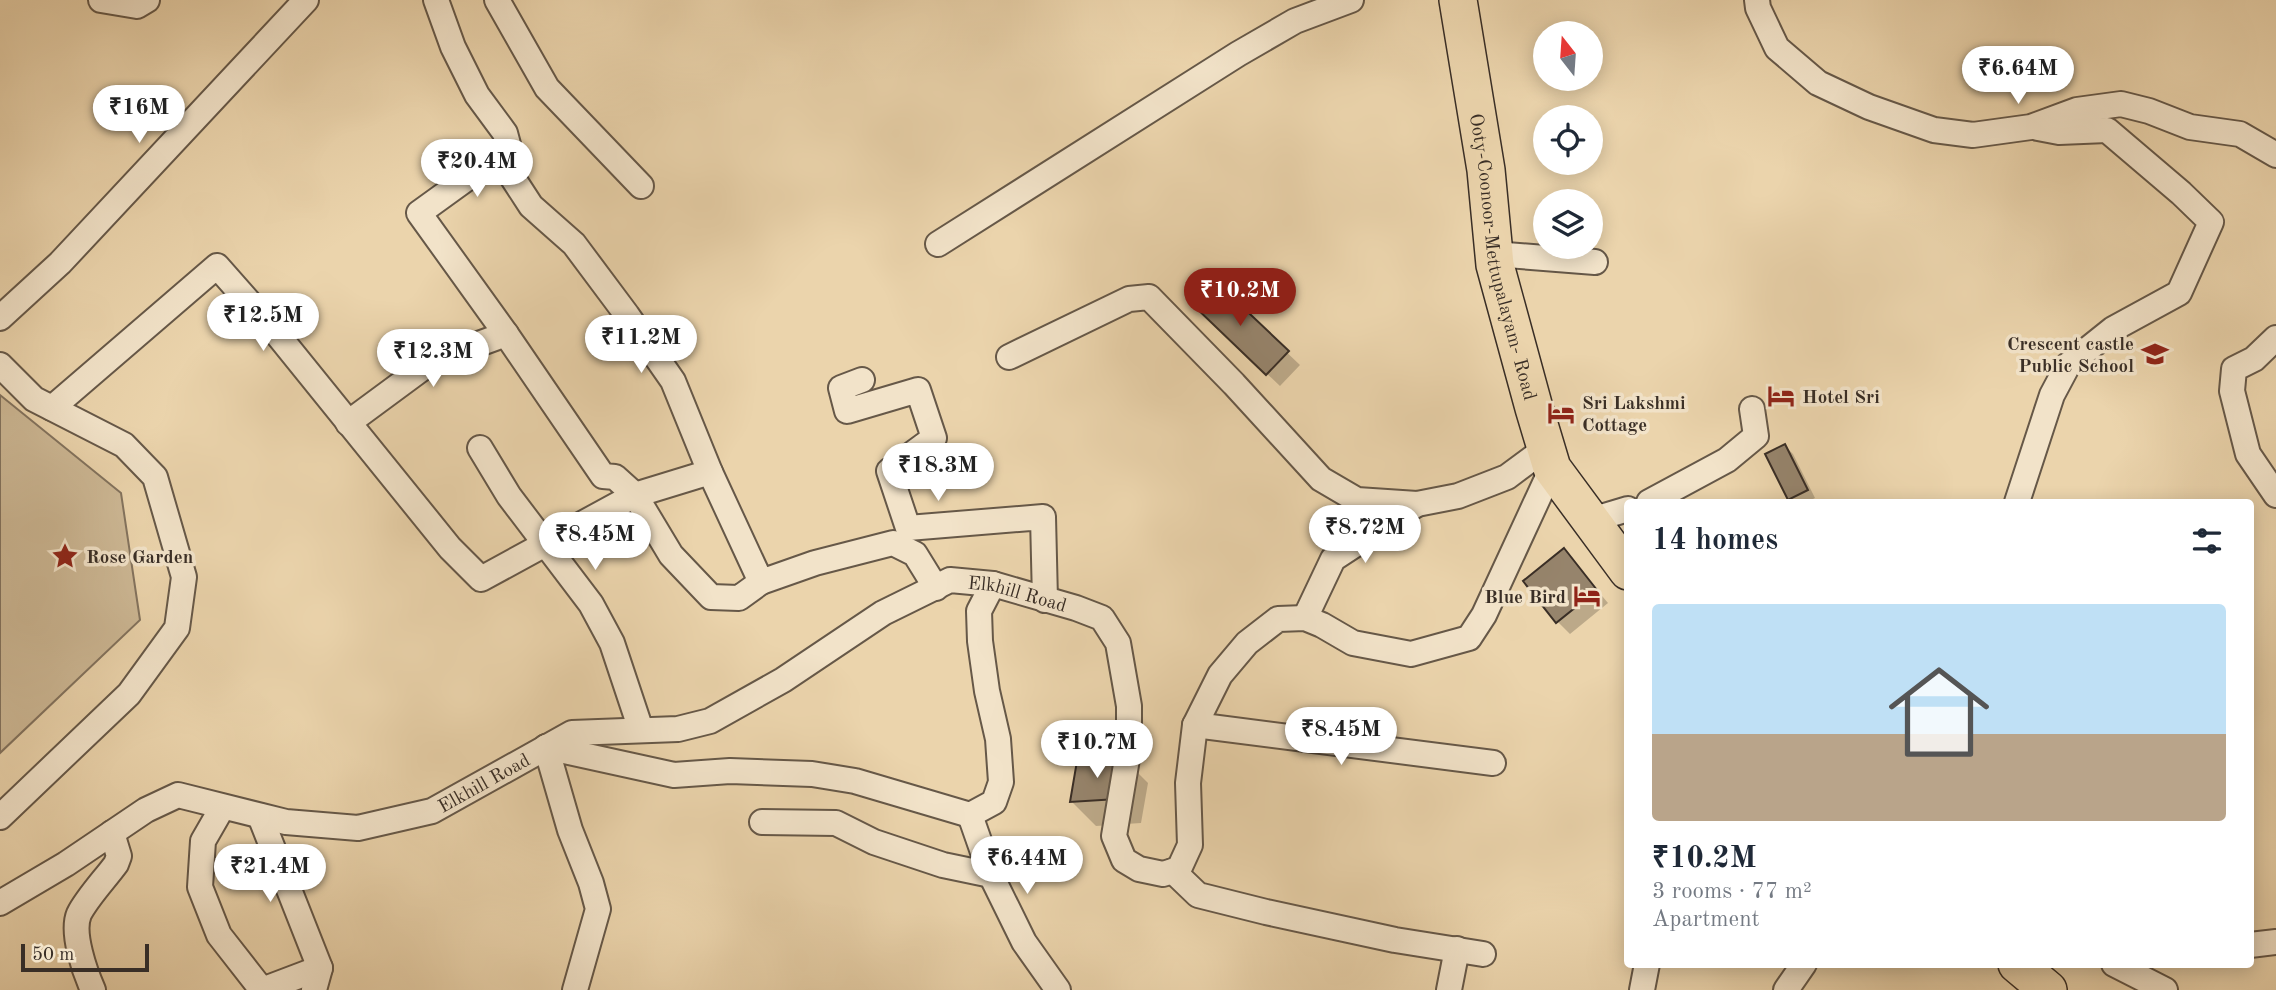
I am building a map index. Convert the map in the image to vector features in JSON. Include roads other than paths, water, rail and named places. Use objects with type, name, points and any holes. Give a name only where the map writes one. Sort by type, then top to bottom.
[{"type":"highway","name":"Ooty-Coonoor-Mettupalayam- Road","points":[[1458,0],[1486,170],[1494,254],[1549,458],[1588,521],[1624,566]]},
{"type":"highway","points":[[2022,968],[2048,990]]},
{"type":"street","points":[[101,0],[137,6],[147,0]]},
{"type":"street","points":[[0,318],[60,263],[306,0]]},
{"type":"street","points":[[436,0],[453,47],[477,95],[505,133],[509,148],[505,166],[531,206],[574,244],[673,382],[710,472],[761,582]]},
{"type":"street","points":[[497,0],[547,88],[641,186]]},
{"type":"street","points":[[938,244],[1238,54],[1296,21],[1351,0]]},
{"type":"street","points":[[1757,0],[1758,8],[1777,48],[1818,83],[1869,107],[1934,130],[1973,135],[2031,127],[2077,110],[2121,104],[2149,111],[2190,127],[2240,134],[2276,155]]},
{"type":"street","points":[[2018,499],[2052,395],[2068,365],[2113,329],[2179,293],[2210,222],[2181,193],[2107,130],[2059,132],[2031,127]]},
{"type":"street","points":[[509,148],[419,213],[506,334],[603,477],[615,477],[635,495],[671,555],[711,597],[739,598],[761,582],[815,563],[893,543],[915,554],[936,588]]},
{"type":"street","points":[[1494,254],[1595,262]]},
{"type":"street","points":[[52,408],[217,266],[277,334],[450,548],[481,579],[635,495],[710,472]]},
{"type":"street","points":[[1009,357],[1129,299],[1149,297],[1321,479],[1357,500],[1417,505],[1458,496],[1549,458]]},
{"type":"street","points":[[348,423],[432,361],[506,334]]},
{"type":"street","points":[[2276,338],[2254,359],[2234,369],[2232,391],[2248,454],[2276,495]]},
{"type":"street","points":[[0,365],[34,399],[124,444],[155,477],[184,577],[177,628],[129,694],[0,817]]},
{"type":"street","points":[[862,380],[841,388],[847,411],[918,390],[934,438],[889,471],[908,528],[1043,517],[1045,600]]},
{"type":"street","points":[[1654,499],[1727,460],[1756,436],[1752,410]]},
{"type":"street","points":[[480,448],[509,496],[592,604],[612,643],[641,730]]},
{"type":"street","points":[[1482,954],[1395,940],[1198,895],[1173,871],[1179,869],[1190,845],[1188,783],[1195,725],[1220,675],[1247,643],[1278,619],[1305,618],[1353,643],[1411,654],[1469,638],[1484,615],[1549,458]]},
{"type":"street","points":[[1305,618],[1333,559],[1417,505]]},
{"type":"street","points":[[1588,521],[1624,510]]},
{"type":"street","name":"Elkhill Road","points":[[0,903],[66,864],[146,810],[178,795],[286,822],[358,828],[432,811],[572,733],[678,729],[710,722],[783,680],[883,613],[950,580],[993,584],[1102,618],[1118,643],[1129,706],[1129,747],[1114,836],[1124,860],[1139,869],[1163,874],[1173,871]]},
{"type":"street","points":[[575,990],[598,909],[592,883],[570,830],[546,747],[674,775],[730,771],[822,776],[855,781],[970,815],[994,802],[1001,782],[998,738],[987,691],[979,611],[993,584]]},
{"type":"street","points":[[1195,725],[1493,763]]},
{"type":"street","points":[[222,808],[204,841],[200,887],[219,935],[262,990],[317,979],[260,816]]},
{"type":"street","points":[[970,815],[991,875],[1024,942],[1058,990]]},
{"type":"street","points":[[762,822],[836,823],[874,842],[943,865],[991,875]]},
{"type":"street","points":[[93,990],[87,978],[76,930],[79,914],[119,856],[112,833]]},
{"type":"street","points":[[2254,945],[2276,942]]},
{"type":"street","points":[[1449,990],[1457,949]]},
{"type":"street","points":[[1642,990],[1646,968]]},
{"type":"street","points":[[1786,990],[1801,968]]},
{"type":"street","points":[[2122,968],[2165,990]]},
{"type":"place","name":"Crescent castle Public School","points":[[2155,354]]},
{"type":"place","name":"Hotel Sri","points":[[1781,396]]},
{"type":"place","name":"Sri Lakshmi Cottage","points":[[1561,413]]},
{"type":"place","name":"Rose Garden","points":[[65,556]]},
{"type":"place","name":"Blue Bird","points":[[1587,596]]}]
